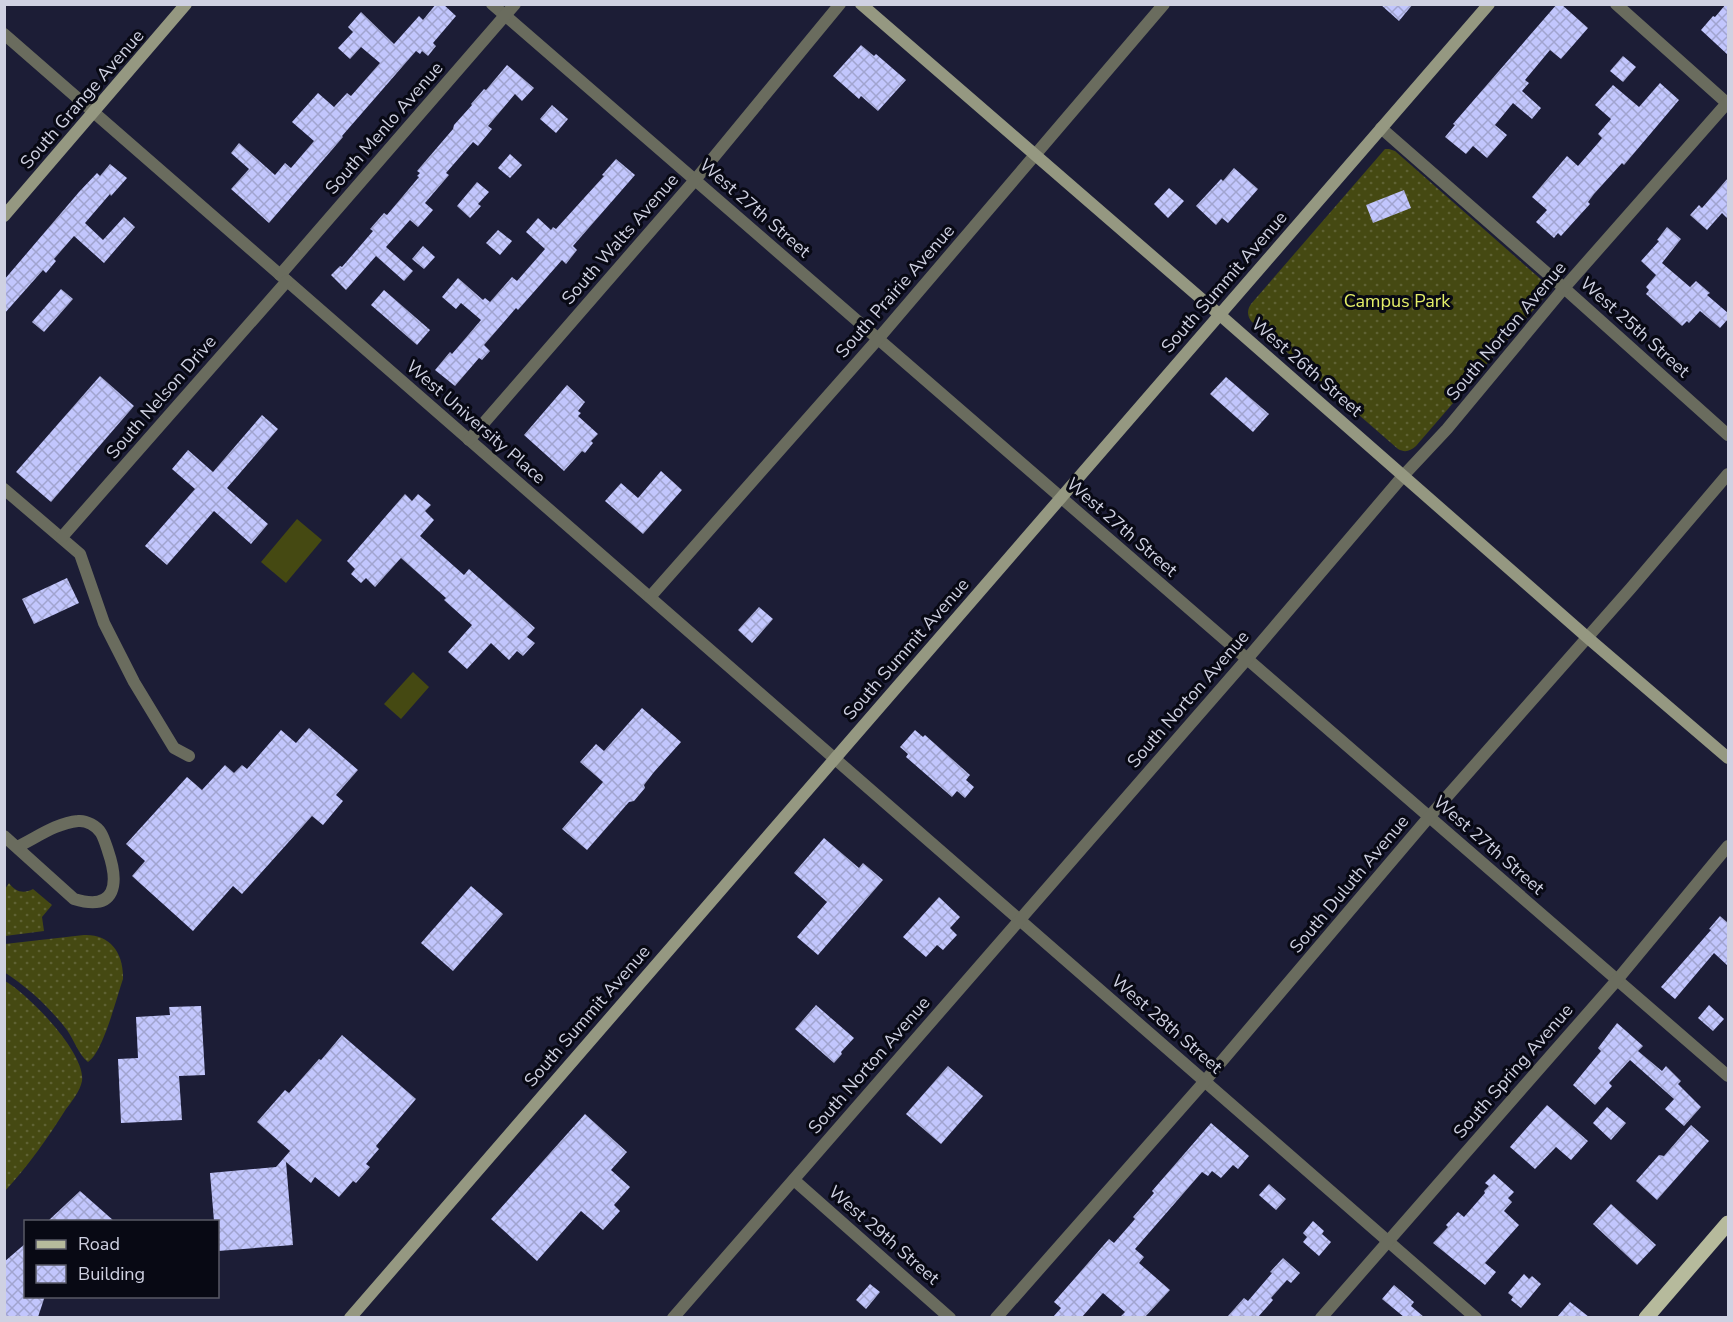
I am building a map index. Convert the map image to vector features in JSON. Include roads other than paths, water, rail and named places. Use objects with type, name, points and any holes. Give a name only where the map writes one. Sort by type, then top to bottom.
[{"type":"main road","points":[[1646,1317],[1728,1223]]},
{"type":"street","name":"South Grange Avenue","points":[[4,216],[186,4]]},
{"type":"street","name":"West 27th Street","points":[[492,4],[1728,1076]]},
{"type":"street","name":"South Menlo Avenue","points":[[284,278],[515,4]]},
{"type":"street","name":"South Walts Avenue","points":[[469,440],[695,180],[840,4]]},
{"type":"street","name":"West 26th Street","points":[[861,4],[1728,758]]},
{"type":"street","name":"South Prairie Avenue","points":[[650,597],[878,339],[1164,4]]},
{"type":"street","name":"South Summit Avenue","points":[[350,1317],[1489,4]]},
{"type":"street","points":[[1616,4],[1728,103]]},
{"type":"street","points":[[4,34],[94,112]]},
{"type":"street","name":"South Norton Avenue","points":[[673,1317],[1247,659],[1403,476],[1448,429],[1564,288],[1728,103]]},
{"type":"street","name":"West University Place","points":[[94,112],[835,758]]},
{"type":"street","name":"West 25th Street","points":[[1381,128],[1728,435]]},
{"type":"street","name":"South Nelson Drive","points":[[62,537],[284,278]]},
{"type":"street","name":"South Duluth Avenue","points":[[996,1317],[1205,1081],[1429,817],[1588,638],[1728,474]]},
{"type":"street","points":[[4,489],[80,554],[104,623],[134,682],[174,748],[189,756]]},
{"type":"street","name":"West 28th Street","points":[[835,758],[1476,1317]]},
{"type":"street","points":[[4,836],[74,899],[88,903],[100,901],[111,894],[115,880],[112,863],[101,832],[90,823],[79,820],[55,828],[17,847]]},
{"type":"street","name":"South Spring Avenue","points":[[1322,1317],[1617,980],[1728,846]]},
{"type":"street","name":"West 29th Street","points":[[794,1180],[950,1317]]},
{"type":"park label","name":"Campus Park","points":[[1397,301]]}]
